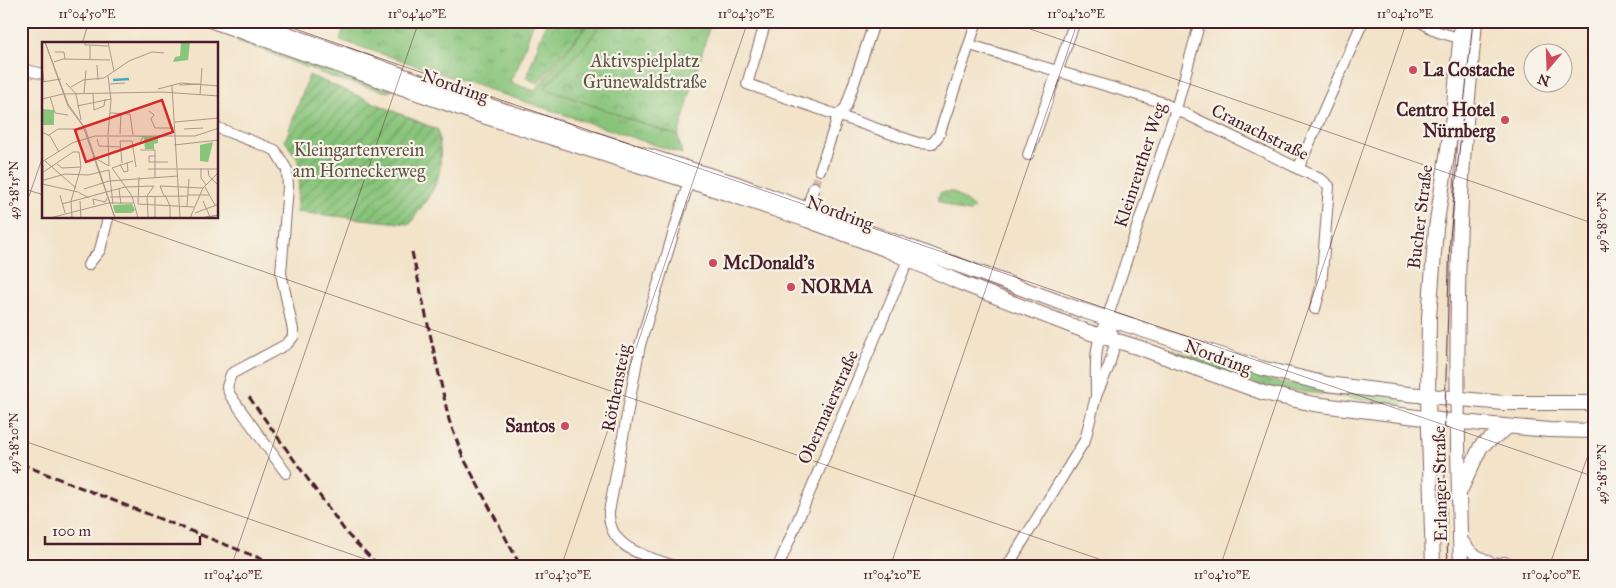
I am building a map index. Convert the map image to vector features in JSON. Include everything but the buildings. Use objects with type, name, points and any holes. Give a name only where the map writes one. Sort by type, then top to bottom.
[{"type":"main road","name":"Nordring","points":[[212,21],[483,116],[689,180],[807,220],[1098,336],[1115,340],[1222,379],[1276,396],[1314,404],[1457,422],[1508,427],[1595,431]]},
{"type":"main road","name":"Bucher Straße","points":[[1457,399],[1461,199],[1467,40],[1462,21]]},
{"type":"main road","name":"Bucher Straße","points":[[1429,418],[1432,264],[1440,192],[1467,40],[1475,21]]},
{"type":"main road","name":"Nordring","points":[[260,23],[474,101],[692,169],[807,208],[1107,319],[1291,376],[1327,384],[1457,399],[1530,404],[1595,403]]},
{"type":"main road","name":"Erlanger Straße","points":[[1457,399],[1461,567]]},
{"type":"main road","name":"Erlanger Straße","points":[[1429,418],[1433,567]]},
{"type":"main road","points":[[1459,494],[1481,446],[1508,427]]},
{"type":"street","points":[[766,21],[747,84],[918,144],[932,144],[939,134],[977,21]]},
{"type":"street","points":[[1028,155],[1075,21]]},
{"type":"street","name":"Kleinreuther Weg","points":[[1096,396],[1098,336],[1107,319],[1176,109],[1200,21]]},
{"type":"street","points":[[1298,168],[1363,21]]},
{"type":"street","points":[[1419,21],[1438,32],[1467,40]]},
{"type":"street","points":[[820,170],[838,116],[846,107],[872,29]]},
{"type":"street","name":"Cranachstraße","points":[[970,45],[1176,109],[1298,168],[1329,186],[1321,287],[1315,309]]},
{"type":"street","points":[[21,69],[42,74]]},
{"type":"street","points":[[219,128],[275,150],[287,170],[288,187],[281,273],[293,337],[287,344],[231,374],[227,387],[230,395],[286,473]]},
{"type":"street","name":"Röthensteig","points":[[676,567],[623,546],[615,538],[610,527],[609,512],[640,345],[660,272],[689,180]]},
{"type":"street","points":[[807,208],[814,187]]},
{"type":"street","points":[[88,265],[100,250],[108,219]]},
{"type":"street","name":"Obermaierstraße","points":[[778,567],[908,260]]},
{"type":"street","points":[[1107,319],[1115,340]]},
{"type":"street","name":"Kleinreuther Weg","points":[[1007,567],[1082,446],[1090,424],[1096,396],[1109,366],[1115,340]]},
{"type":"street","points":[[1460,537],[1473,553],[1492,563]]},
{"type":"street","points":[[1476,567],[1504,562],[1524,567]]},
{"type":"green space","points":[[346,21],[534,21],[517,69],[509,82],[535,91],[590,21],[603,21],[587,43],[544,88],[678,136],[682,154],[340,40]]},
{"type":"green space","points":[[547,21],[590,21],[538,83],[526,78]]},
{"type":"green space","name":"Aktivspielplatz Grünewaldstraße","points":[[603,21],[711,21],[678,136],[544,88],[587,43]]},
{"type":"green space","points":[[238,36],[393,90],[388,92],[337,79],[236,40]]},
{"type":"green space","name":"Kleingartenverein am Horneckerweg","points":[[309,75],[438,130],[440,161],[437,181],[410,224],[296,212],[300,176],[298,160],[285,141]]},
{"type":"green space","points":[[940,192],[954,192],[974,208],[970,212],[958,210],[938,200]]},
{"type":"green space","points":[[1154,344],[1271,381],[1404,398],[1404,405],[1266,387],[1153,348]]},
{"type":"tunnel","points":[[814,187],[820,170]]},
{"type":"tram line","points":[[1448,567],[1444,447],[1450,237],[1473,21]]},
{"type":"railway","points":[[412,252],[449,420],[463,457],[521,567]]},
{"type":"railway","points":[[249,397],[348,535],[380,567]]},
{"type":"railway","points":[[21,464],[282,567]]},
{"type":"place","name":"La Costache","points":[[1413,70]]},
{"type":"place","name":"Centro Hotel Nürnberg","points":[[1505,120]]},
{"type":"place","name":"McDonald's","points":[[713,263]]},
{"type":"place","name":"NORMA","points":[[791,287]]},
{"type":"place","name":"Santos","points":[[565,426]]}]
